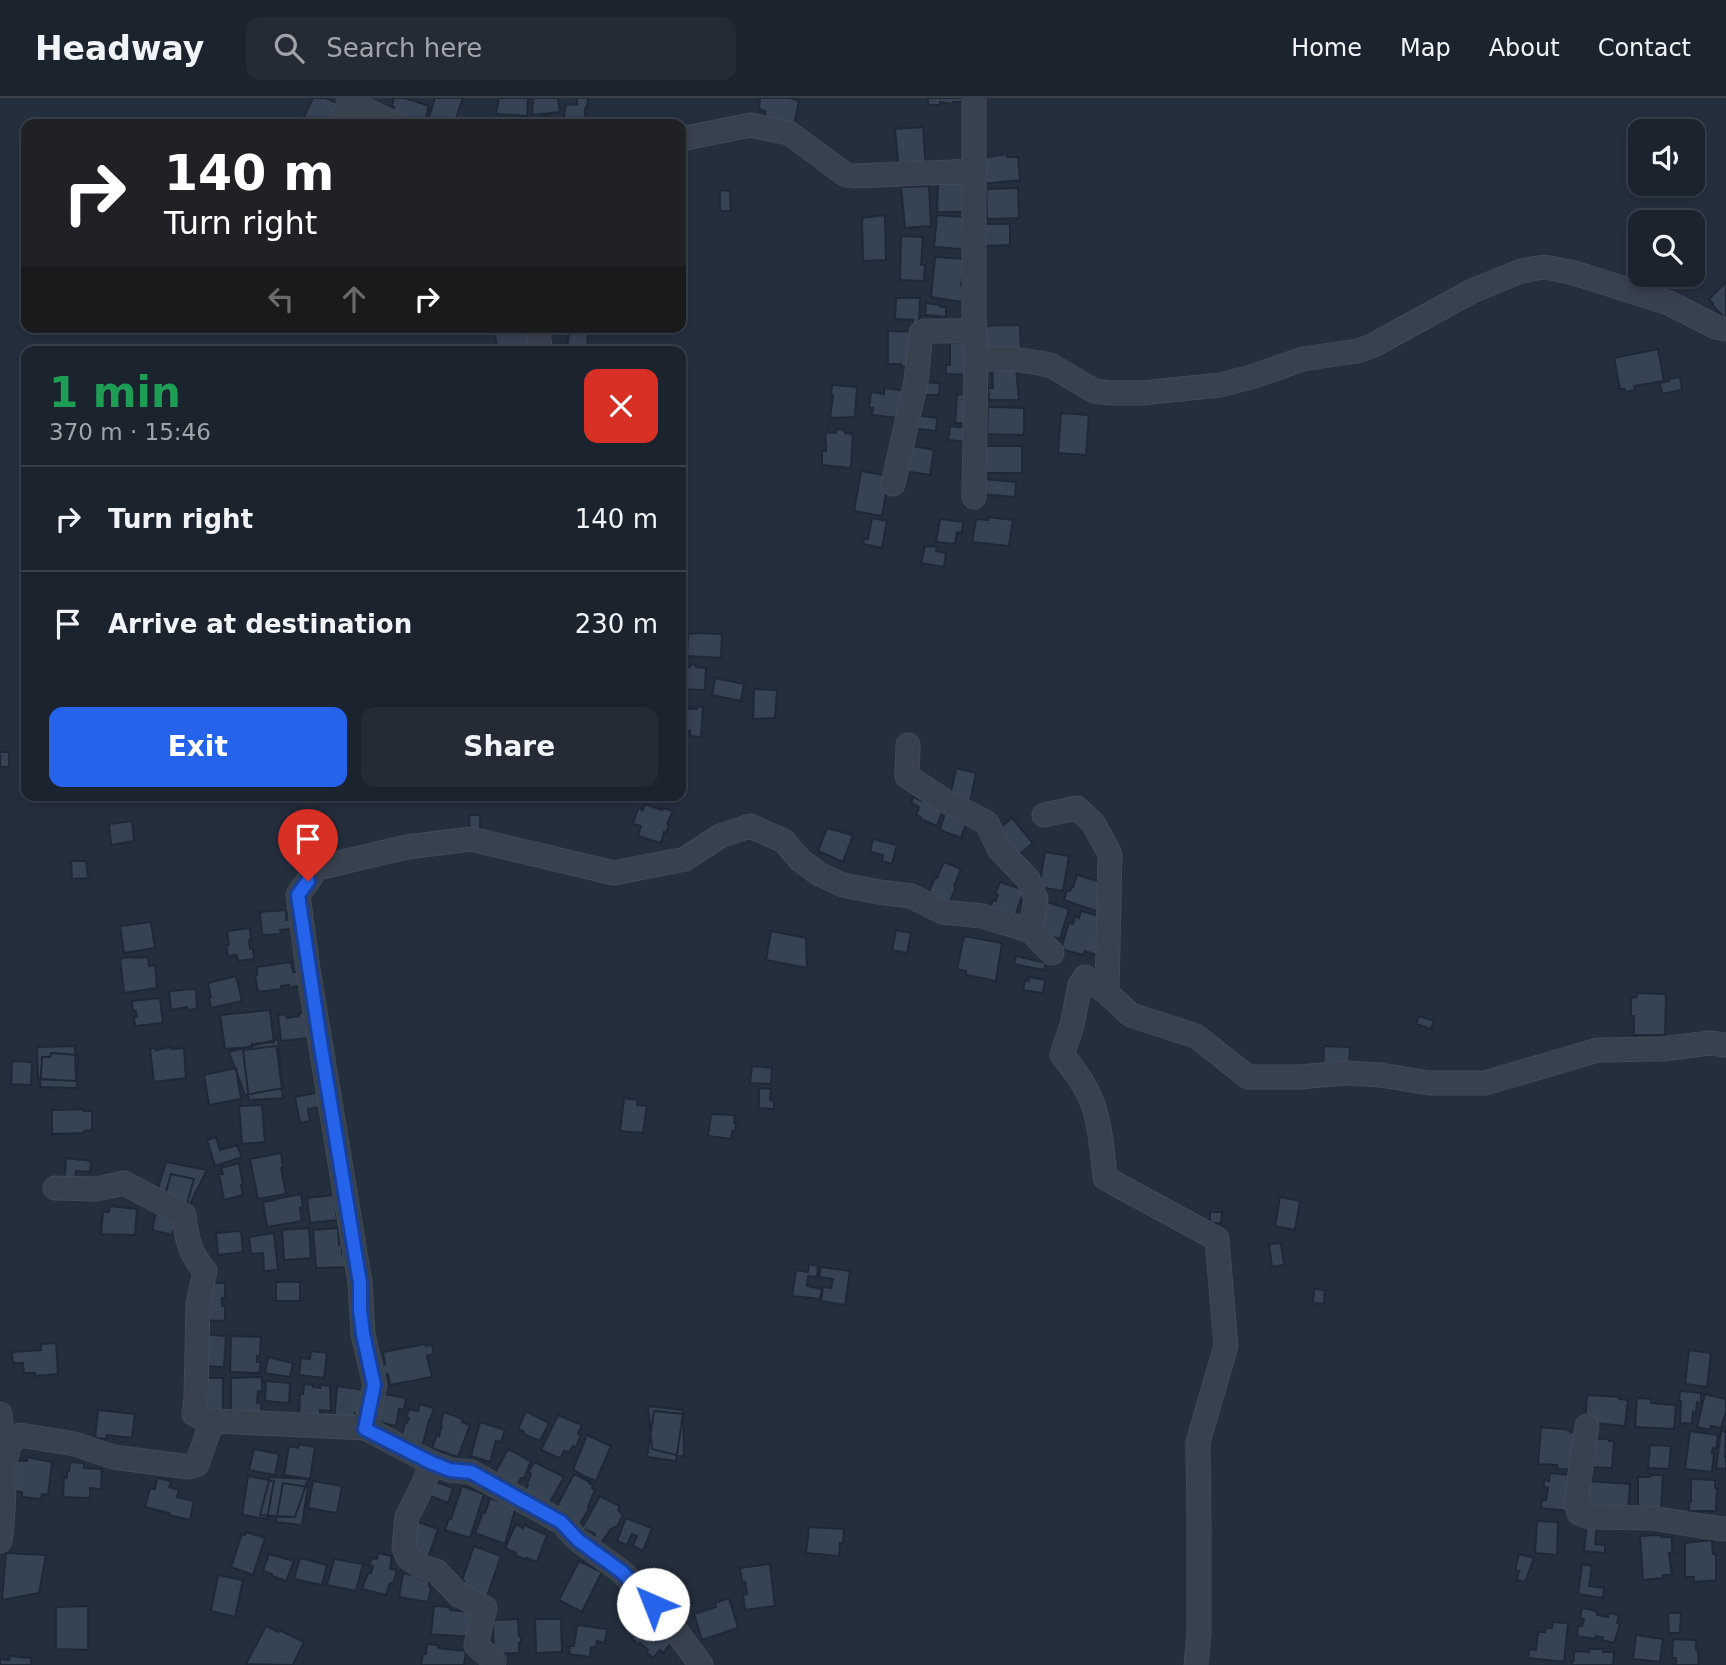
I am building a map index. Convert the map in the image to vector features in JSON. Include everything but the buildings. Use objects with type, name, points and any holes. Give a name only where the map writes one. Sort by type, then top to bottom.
[{"type":"street","points":[[974,98],[974,497]]},
{"type":"street","points":[[342,119],[351,100],[386,119]]},
{"type":"street","points":[[686,138],[750,125],[789,133],[846,175],[975,171]]},
{"type":"street","points":[[976,359],[1013,359],[1052,366],[1094,391],[1111,393],[1154,392],[1220,385],[1303,359],[1357,351],[1372,346],[1472,290],[1521,271],[1544,267],[1571,272],[1669,303],[1716,327],[1726,329]]},
{"type":"street","points":[[893,484],[916,382],[920,333],[975,331]]},
{"type":"street","points":[[908,745],[907,776],[940,798],[987,823],[999,849],[1028,879],[1036,899],[1031,931]]},
{"type":"street","points":[[1044,815],[1077,808],[1093,823],[1110,853],[1107,993]]},
{"type":"street","points":[[365,1429],[374,1385],[363,1334],[360,1283],[298,895],[317,868],[407,847],[471,839],[614,873],[685,859],[720,836],[750,826],[784,841],[800,860],[843,885],[911,896],[943,912],[982,916],[1031,931],[1052,953]]},
{"type":"street","points":[[1196,1665],[1199,1633],[1198,1442],[1226,1346],[1217,1239],[1105,1178],[1093,1103],[1076,1071],[1062,1055],[1072,1025],[1080,985],[1085,977],[1131,1014],[1196,1037],[1248,1077],[1345,1073],[1381,1075],[1429,1083],[1485,1083],[1598,1050],[1662,1049],[1710,1043],[1726,1045]]},
{"type":"street","points":[[55,1188],[96,1189],[124,1183],[184,1215],[189,1248],[205,1271],[198,1304],[194,1414],[214,1424]]},
{"type":"street","points":[[0,1414],[3,1461],[3,1524],[0,1542]]},
{"type":"street","points":[[3,1461],[10,1442],[20,1435],[75,1444],[113,1457],[189,1467],[197,1464],[210,1427],[216,1421],[365,1429],[432,1463],[450,1470],[471,1472],[561,1522],[578,1540],[622,1572],[668,1620],[701,1665]]},
{"type":"street","points":[[1587,1426],[1576,1501],[1579,1513],[1590,1517],[1651,1518],[1726,1529]]},
{"type":"street","points":[[432,1463],[407,1517],[404,1547],[408,1558],[422,1567],[436,1571],[459,1595],[485,1608],[476,1646],[494,1661]]},
{"type":"route","points":[[308,881],[298,895],[360,1283],[363,1334],[374,1385],[365,1429],[432,1463],[450,1470],[471,1472],[561,1522],[578,1540],[622,1572],[653,1604]]}]
